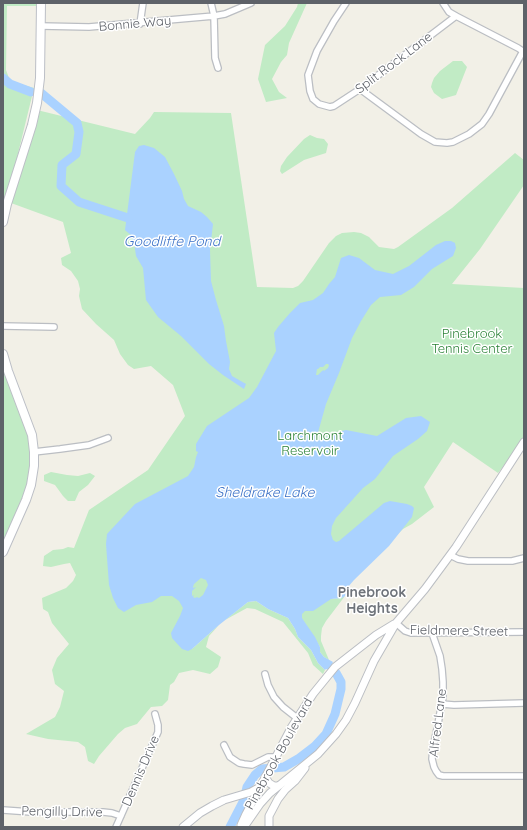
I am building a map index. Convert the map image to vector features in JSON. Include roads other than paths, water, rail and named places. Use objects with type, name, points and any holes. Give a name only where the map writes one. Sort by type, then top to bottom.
[{"type":"main road","points":[[3,222],[7,204],[32,125],[37,103],[40,78],[41,3]]},
{"type":"main road","points":[[3,354],[32,435],[34,452],[34,466],[31,485],[3,552]]},
{"type":"street","points":[[140,24],[143,3]]},
{"type":"street","points":[[211,3],[214,16],[214,58],[218,68]]},
{"type":"street","name":"Bonnie Way","points":[[41,26],[89,27],[140,24],[214,16],[226,14],[251,3]]},
{"type":"street","name":"Split Rock Lane","points":[[346,3],[334,21],[318,51],[308,75],[310,91],[313,99],[319,104],[330,107],[334,106],[360,89],[456,16]]},
{"type":"street","points":[[360,89],[421,134],[435,142],[453,142],[469,134],[482,124],[524,51],[449,12],[443,3]]},
{"type":"street","points":[[3,326],[54,327]]},
{"type":"street","points":[[34,452],[60,450],[89,445],[108,438]]},
{"type":"street","name":"Pinebrook Boulevard","points":[[244,827],[260,804],[277,786],[328,744],[341,728],[355,703],[374,661],[396,623],[430,582],[465,534],[524,442]]},
{"type":"street","points":[[450,555],[458,559],[468,561],[512,561],[524,558]]},
{"type":"street","name":"Pinebrook Boulevard","points":[[240,827],[274,760],[298,718],[325,678],[345,659],[376,635],[396,623]]},
{"type":"street","name":"Fieldmere Street","points":[[396,623],[408,632],[524,632]]},
{"type":"street","name":"Alfred Lane","points":[[432,633],[440,656],[443,690],[442,704],[432,747],[434,768],[443,776],[524,776]]},
{"type":"street","points":[[265,674],[268,685],[274,697],[283,707],[298,718]]},
{"type":"street","points":[[442,704],[524,703]]},
{"type":"street","name":"Dennis Drive","points":[[116,827],[158,732],[155,714]]},
{"type":"street","points":[[224,745],[230,757],[239,763],[252,765],[268,757],[274,760]]},
{"type":"street","points":[[269,827],[270,816],[278,800],[312,758]]},
{"type":"street","points":[[267,774],[269,783],[277,786]]},
{"type":"street","points":[[182,827],[206,809],[218,803],[251,792],[260,787]]},
{"type":"street","name":"Pengilly Drive","points":[[3,810],[31,812],[102,812],[121,816]]},
{"type":"water","name":"Goodliffe Pond","points":[[144,145],[154,148],[165,157],[188,206],[201,212],[213,224],[210,250],[211,281],[224,326],[230,362],[229,369],[232,376],[246,384],[244,389],[209,364],[181,336],[158,317],[146,300],[143,268],[136,256],[134,242],[131,235],[125,230],[135,152],[139,146]]},
{"type":"water","name":"Sheldrake Lake","points":[[445,241],[455,243],[456,248],[453,256],[432,269],[414,287],[401,295],[380,297],[371,305],[361,321],[352,338],[326,404],[317,436],[318,440],[322,440],[332,434],[346,430],[377,436],[406,418],[421,416],[430,422],[427,431],[393,456],[375,479],[363,488],[336,518],[332,526],[331,534],[333,540],[336,542],[384,503],[390,501],[407,504],[414,508],[412,517],[389,546],[348,587],[345,596],[342,598],[331,599],[313,611],[305,611],[302,614],[302,618],[320,647],[320,652],[324,657],[333,662],[332,664],[336,673],[326,669],[325,670],[318,663],[311,650],[298,637],[288,618],[268,609],[256,601],[248,602],[188,651],[182,649],[172,638],[171,633],[183,608],[179,601],[172,596],[161,596],[152,602],[136,605],[124,612],[118,608],[109,585],[106,544],[107,534],[135,504],[188,476],[194,467],[198,452],[196,451],[196,444],[207,426],[249,398],[257,387],[276,351],[274,333],[290,313],[300,303],[313,300],[323,293],[335,277],[341,258],[349,255],[359,258],[375,270],[393,274],[409,266],[436,245]],"holes":[[[326,364],[329,365],[328,368],[316,375],[317,369]],[[201,578],[206,580],[208,585],[203,595],[199,598],[195,598],[193,597],[194,595],[192,596],[192,591],[196,587],[193,588],[194,584]]]},
{"type":"waterway","points":[[3,78],[10,84],[31,92]]},
{"type":"waterway","points":[[41,93],[77,123],[79,132],[76,154],[62,165],[61,186],[79,202],[128,218]]},
{"type":"waterway","points":[[230,827],[244,800],[247,787],[255,775],[262,769],[284,767],[298,759],[315,746],[326,734],[335,714],[341,689],[341,682],[336,673]]},
{"type":"district","name":"Pinebrook Heights","points":[[372,602]]},
{"type":"park label","name":"Pinebrook Tennis Center","points":[[472,342]]},
{"type":"park label","name":"Larchmont Reservoir","points":[[310,444]]}]
